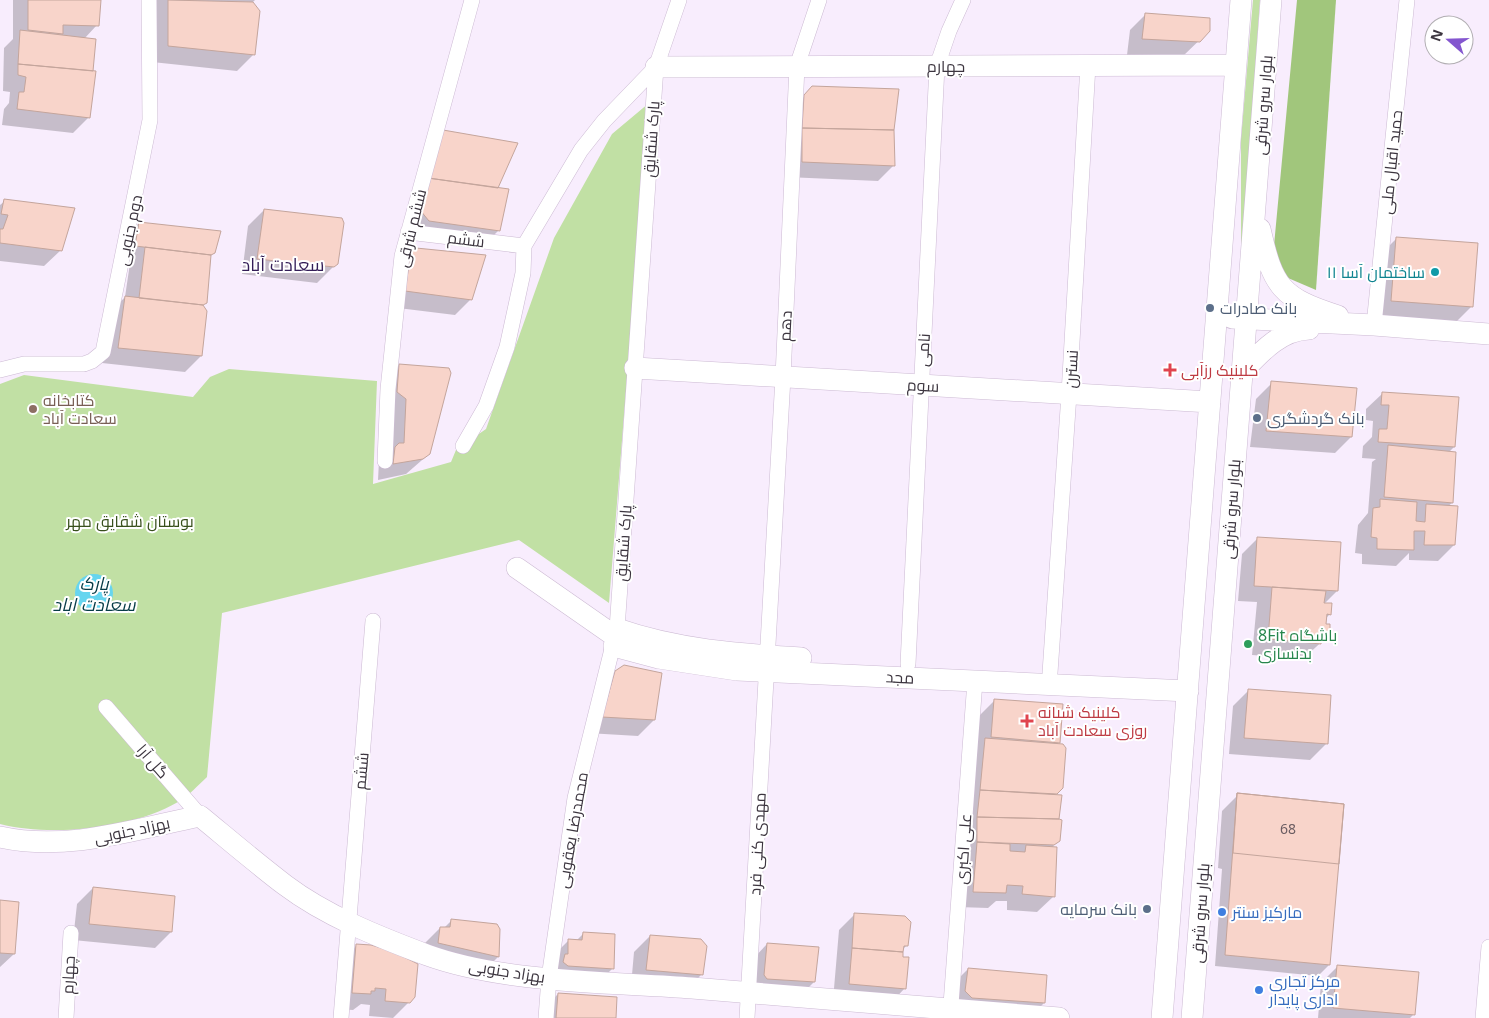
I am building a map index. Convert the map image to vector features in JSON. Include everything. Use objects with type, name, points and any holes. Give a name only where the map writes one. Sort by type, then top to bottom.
[{"type":"street","name":"دوم جنوبی","points":[[0,370],[24,364],[84,364],[92,361],[103,352],[150,120],[149,0]]},
{"type":"street","name":"ششم شرقی","points":[[385,461],[388,390],[397,293],[408,232],[472,0]]},
{"type":"street","points":[[656,67],[679,0]]},
{"type":"street","name":"دهم","points":[[767,663],[783,377],[796,66],[818,0]]},
{"type":"street","name":"نامی","points":[[907,671],[937,66],[963,0]]},
{"type":"street","name":"بلوار سرو شرقی","points":[[1162,1018],[1241,0]]},
{"type":"street","name":"بلوار سرو شرقی","points":[[1192,1018],[1271,0]]},
{"type":"street","name":"حمید اقبال ملی","points":[[1374,325],[1407,0]]},
{"type":"street","name":"چهارم","points":[[656,67],[1236,65]]},
{"type":"street","name":"نسترن","points":[[1049,678],[1070,394],[1088,66]]},
{"type":"street","name":"پارک شقایق","points":[[463,446],[486,406],[507,347],[523,272],[524,246],[581,150],[604,122],[656,67]]},
{"type":"street","name":"پارک شقایق","points":[[616,637],[656,67]]},
{"type":"street","points":[[1255,207],[1269,268],[1287,292],[1311,307],[1374,325]]},
{"type":"street","name":"ششم","points":[[408,232],[524,246]]},
{"type":"street","points":[[1217,316],[1246,320],[1374,325],[1489,334]]},
{"type":"street","points":[[1242,372],[1265,348],[1288,332],[1301,329],[1374,325]]},
{"type":"street","name":"سوم","points":[[635,368],[1210,402]]},
{"type":"street","name":"مجد","points":[[518,568],[616,637],[674,645],[767,663],[1188,686]]},
{"type":"street","name":"ششم","points":[[341,1018],[373,621]]},
{"type":"street","name":"محمدرضا یعقوبی","points":[[546,1018],[549,978],[575,798],[616,637]]},
{"type":"street","name":"مهدی کنی فرد","points":[[746,1018],[767,663]]},
{"type":"street","name":"علی اکبری","points":[[951,1013],[976,675]]},
{"type":"street","name":"گل آرا","points":[[106,707],[200,816]]},
{"type":"street","name":"بهزاد جنوبی","points":[[0,837],[46,843],[76,841],[200,816],[286,886],[349,921],[429,956],[485,969],[549,978],[748,992],[951,1013],[1059,1018]]},
{"type":"street","name":"چهارم","points":[[66,1018],[71,932]]},
{"type":"street","points":[[1484,1018],[1489,947]]},
{"type":"green space","points":[[1253,0],[1260,0],[1241,277],[1241,139]]},
{"type":"green space","points":[[1297,0],[1336,0],[1316,290],[1288,278],[1273,256]]},
{"type":"green space","name":"بوستان شقایق مهر","points":[[649,103],[609,603],[519,540],[222,613],[207,777],[182,800],[138,819],[91,828],[67,830],[20,828],[0,824],[0,384],[24,375],[193,397],[210,377],[229,369],[377,381],[373,484],[451,462],[456,450],[486,429],[554,238],[612,134]]},
{"type":"water","name":"پارک سعادت اباد","points":[[94,574],[101,575],[107,580],[112,586],[112,600],[107,606],[101,611],[94,612],[87,611],[81,606],[76,600],[75,593],[76,586],[81,580],[87,575]]},
{"type":"building","points":[[28,0],[101,0],[99,26],[63,25],[63,34],[28,30]]},
{"type":"building","points":[[168,0],[253,2],[260,11],[255,55],[168,46]]},
{"type":"building","points":[[1145,13],[1210,18],[1210,31],[1200,42],[1142,39]]},
{"type":"building","points":[[20,30],[96,39],[93,71],[18,64]]},
{"type":"building","points":[[18,64],[96,71],[90,118],[17,109],[19,92],[24,92],[26,77],[18,75]]},
{"type":"building","points":[[812,86],[899,89],[894,130],[802,128],[804,95]]},
{"type":"building","points":[[802,128],[894,130],[895,166],[802,162]]},
{"type":"building","points":[[443,130],[518,143],[498,188],[428,178]]},
{"type":"building","points":[[428,178],[509,189],[500,231],[429,221],[420,210]]},
{"type":"building","points":[[4,199],[75,208],[62,251],[0,243],[0,229],[3,229],[8,215],[1,214]]},
{"type":"building","points":[[264,209],[342,218],[344,223],[338,264],[334,267],[257,259]]},
{"type":"building","points":[[139,222],[221,231],[215,253],[211,255],[135,246]]},
{"type":"building","name":"ساختمان آسا ۱۱","points":[[1396,237],[1478,243],[1473,307],[1391,301]]},
{"type":"building","points":[[145,247],[211,255],[207,303],[203,305],[139,298]]},
{"type":"building","points":[[416,248],[486,255],[472,300],[405,291],[411,252]]},
{"type":"building","points":[[125,296],[203,305],[207,311],[202,356],[118,348]]},
{"type":"building","points":[[399,364],[449,368],[451,373],[430,454],[423,459],[393,464],[395,447],[399,443],[404,443],[406,399],[397,392]]},
{"type":"building","points":[[1271,381],[1357,388],[1352,437],[1266,431]]},
{"type":"building","points":[[1382,392],[1459,397],[1455,447],[1378,442],[1379,429],[1387,429],[1389,405],[1381,405]]},
{"type":"building","points":[[1388,445],[1456,452],[1453,503],[1384,497]]},
{"type":"building","points":[[1380,499],[1417,502],[1416,521],[1425,522],[1426,504],[1458,506],[1455,545],[1424,545],[1425,531],[1414,531],[1414,550],[1377,549],[1377,538],[1371,537],[1373,508],[1380,507]]},
{"type":"building","points":[[1257,537],[1341,542],[1338,591],[1254,586]]},
{"type":"building","points":[[1272,587],[1326,591],[1324,603],[1332,603],[1331,615],[1327,614],[1326,624],[1330,624],[1330,636],[1322,635],[1321,644],[1268,639]]},
{"type":"building","points":[[624,665],[662,673],[655,720],[602,717],[615,671]]},
{"type":"building","points":[[1248,689],[1331,695],[1328,744],[1244,738]]},
{"type":"building","name":"کلینیک شبانه روزی سعادت آباد","points":[[994,699],[1063,704],[1060,743],[991,737]]},
{"type":"building","points":[[985,738],[1063,744],[1066,748],[1063,788],[1057,794],[980,790]]},
{"type":"building","points":[[980,790],[1062,795],[1059,819],[977,817]]},
{"type":"building","points":[[1237,793],[1344,804],[1330,965],[1225,955]]},
{"type":"building","points":[[1237,793],[1344,804],[1339,864],[1233,853]]},
{"type":"building","points":[[977,817],[1059,819],[1062,820],[1060,841],[1054,845],[977,842]]},
{"type":"building","points":[[977,842],[1010,844],[1010,851],[1025,852],[1026,845],[1057,847],[1055,897],[1022,894],[1023,886],[1007,885],[1006,893],[973,892]]},
{"type":"building","points":[[93,887],[175,896],[172,932],[89,924]]},
{"type":"building","points":[[0,900],[19,902],[15,954],[0,953]]},
{"type":"building","points":[[854,913],[905,916],[911,922],[908,946],[904,946],[903,952],[852,948]]},
{"type":"building","points":[[451,919],[497,924],[500,929],[499,957],[438,943],[440,927],[450,927]]},
{"type":"building","points":[[583,932],[615,934],[614,969],[568,966],[563,962],[565,954],[568,954],[568,939],[582,940]]},
{"type":"building","points":[[650,935],[701,939],[707,946],[703,975],[646,970]]},
{"type":"building","points":[[767,943],[819,947],[815,982],[767,979],[764,975]]},
{"type":"building","points":[[356,944],[371,945],[392,951],[418,964],[415,997],[410,1003],[385,1001],[386,989],[375,988],[375,991],[371,991],[371,994],[352,993]]},
{"type":"building","points":[[852,948],[903,952],[903,957],[909,957],[906,989],[849,984]]},
{"type":"building","points":[[1337,965],[1419,972],[1415,1015],[1333,1008]]},
{"type":"building","points":[[968,968],[1047,975],[1045,1003],[972,998],[965,991]]},
{"type":"building","points":[[558,993],[617,997],[616,1018],[556,1018]]},
{"type":"place","name":"ساختمان آسا ۱۱","points":[[1435,272]]},
{"type":"place","name":"بانک صادرات","points":[[1210,308]]},
{"type":"place","name":"کلینیک رزآبی","points":[[1170,370]]},
{"type":"place","name":"کتابخانه سعادت آباد","points":[[33,409]]},
{"type":"place","name":"بانک گردشگری","points":[[1257,418]]},
{"type":"place","name":"8Fit باشگاه بدنسازی","points":[[1248,644]]},
{"type":"place","name":"کلینیک شبانه روزی سعادت آباد","points":[[1027,721]]},
{"type":"place","name":"بانک سرمایه","points":[[1147,909]]},
{"type":"place","name":"مارکیز سنتر","points":[[1222,912]]},
{"type":"place","name":"مرکز تجاری اداری پایدار","points":[[1259,990]]},
{"type":"district","name":"سعادت آباد","points":[[283,264]]}]
